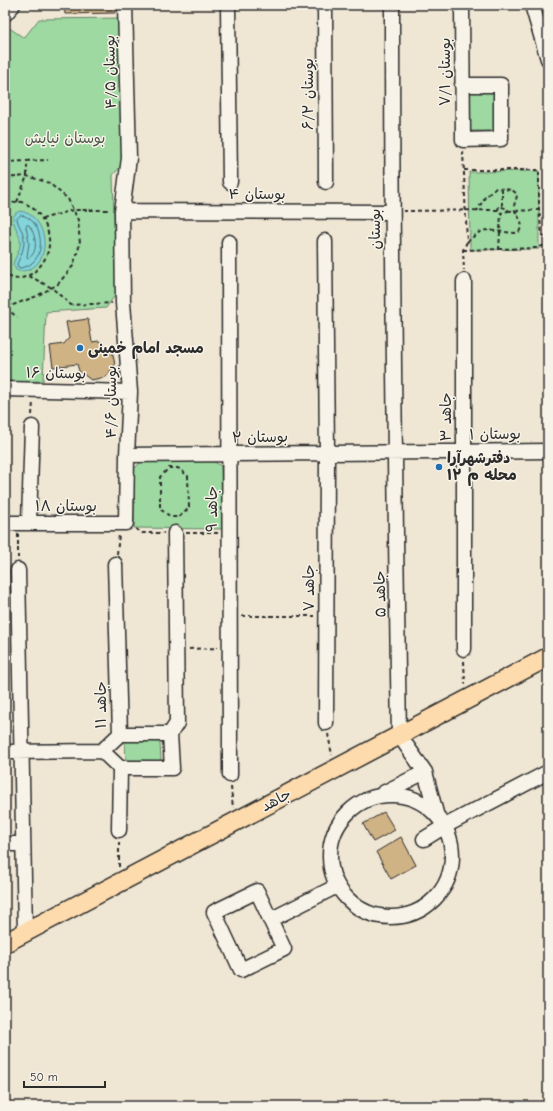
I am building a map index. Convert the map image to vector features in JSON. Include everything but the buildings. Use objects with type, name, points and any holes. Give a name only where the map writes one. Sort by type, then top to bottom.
[{"type":"main road","name":"جاهد","points":[[5,943],[548,657]]},
{"type":"street","points":[[5,14],[13,5]]},
{"type":"street","name":"بوستان ۴/۵","points":[[122,210],[129,158],[125,5]]},
{"type":"street","points":[[228,5],[230,182]]},
{"type":"street","name":"بوستان ۶/۲","points":[[325,5],[326,182]]},
{"type":"street","name":"بوستان","points":[[392,5],[394,452]]},
{"type":"street","name":"بوستان ۷/۱","points":[[462,5],[463,140]]},
{"type":"street","points":[[532,5],[548,60]]},
{"type":"street","points":[[462,85],[501,85],[501,139],[463,140]]},
{"type":"street","name":"بوستان ۴","points":[[122,210],[392,212]]},
{"type":"street","name":"بوستان ۴/۶","points":[[122,210],[123,303],[130,392],[123,523]]},
{"type":"street","name":"جاهد ۷","points":[[325,240],[326,723]]},
{"type":"street","name":"جاهد ۹","points":[[229,242],[230,776]]},
{"type":"street","name":"جاهد ۳","points":[[464,281],[464,649]]},
{"type":"street","name":"بوستان ۱۶","points":[[5,389],[130,392]]},
{"type":"street","points":[[17,523],[32,427]]},
{"type":"street","name":"بوستان ۱","points":[[394,452],[548,451]]},
{"type":"street","name":"بوستان ۲","points":[[127,455],[394,452]]},
{"type":"street","name":"جاهد ۵","points":[[394,452],[399,735]]},
{"type":"street","name":"بوستان ۱۸","points":[[17,523],[123,523]]},
{"type":"street","points":[[119,830],[120,768],[172,768],[170,734],[177,722],[175,533]]},
{"type":"street","name":"جاهد ۱۱","points":[[116,564],[120,734],[102,751],[120,768]]},
{"type":"street","points":[[18,570],[22,844],[25,932]]},
{"type":"street","points":[[120,734],[170,734]]},
{"type":"street","points":[[399,735],[425,772],[436,813]]},
{"type":"street","points":[[5,752],[102,751]]},
{"type":"street","points":[[379,795],[404,795],[421,802],[436,813],[445,826],[451,840],[453,855],[451,869],[446,884],[438,896],[427,906],[414,913],[400,917],[385,917],[370,914],[357,907],[346,898],[337,886],[332,872],[330,858],[331,844],[335,830],[353,807],[425,772]]},
{"type":"street","points":[[424,840],[445,826],[548,772]]},
{"type":"street","points":[[5,844],[22,844]]},
{"type":"street","points":[[270,920],[337,886]]},
{"type":"street","points":[[256,892],[270,920],[284,949],[241,970],[214,912],[256,892]]},
{"type":"path","points":[[463,140],[467,211],[467,242],[463,250],[464,281]]},
{"type":"path","points":[[5,162],[48,160]]},
{"type":"path","points":[[17,202],[27,176],[27,161]]},
{"type":"path","points":[[464,170],[539,170],[539,210],[542,235],[548,238]]},
{"type":"path","points":[[5,178],[27,176],[49,183],[68,199],[78,220],[80,244],[73,266],[58,284],[37,296],[5,307]]},
{"type":"path","points":[[467,242],[482,231],[486,230],[509,234],[519,232],[522,223],[515,211],[517,194],[512,190],[496,188],[485,197],[477,211]]},
{"type":"path","points":[[502,188],[502,206]]},
{"type":"path","points":[[5,249],[9,235],[6,213],[10,206],[17,202],[25,203],[38,213],[49,234],[49,246],[46,258],[39,268],[29,276],[18,280],[13,279],[5,273]]},
{"type":"path","points":[[498,210],[498,206],[502,206]]},
{"type":"path","points":[[502,206],[508,209],[508,211]]},
{"type":"path","points":[[42,219],[74,210],[122,210]]},
{"type":"path","points":[[392,212],[498,210],[501,213]]},
{"type":"path","points":[[501,213],[508,211],[539,210]]},
{"type":"path","points":[[499,250],[501,213]]},
{"type":"path","points":[[5,232],[9,235]]},
{"type":"path","points":[[463,250],[537,248],[548,244]]},
{"type":"path","points":[[29,276],[52,288],[71,306],[123,303]]},
{"type":"path","points":[[5,307],[17,317]]},
{"type":"path","points":[[32,427],[33,389]]},
{"type":"path","points":[[169,468],[174,468],[178,468],[188,476],[189,508],[179,517],[171,517],[160,509],[160,477],[169,468]]},
{"type":"path","points":[[17,523],[18,570]]},
{"type":"path","points":[[116,564],[123,523]]},
{"type":"path","points":[[229,616],[326,616]]},
{"type":"path","points":[[176,649],[229,648]]},
{"type":"path","points":[[464,649],[466,700]]},
{"type":"path","points":[[326,723],[334,769]]},
{"type":"path","points":[[230,776],[235,822]]},
{"type":"path","points":[[119,830],[120,882]]},
{"type":"green space","name":"بوستان نیایش","points":[[121,18],[126,161],[113,175],[116,294],[106,308],[46,312],[43,381],[5,382],[5,25],[24,38],[39,19]]},
{"type":"green space","points":[[467,91],[497,91],[496,131],[467,131]]},
{"type":"green space","points":[[539,171],[539,249],[470,250],[469,172]]},
{"type":"green space","points":[[211,460],[221,466],[222,529],[134,528],[134,469],[142,461]]},
{"type":"green space","points":[[128,740],[158,741],[160,744],[161,759],[159,762],[126,761],[125,743]]},
{"type":"water","points":[[20,211],[29,214],[36,220],[44,238],[42,257],[36,265],[28,270],[22,271],[16,270],[13,264],[19,249],[20,238],[14,224],[13,217]]},
{"type":"place","name":"مسجد امام خمینی","points":[[80,348]]},
{"type":"place","name":"دفترشهرآرا محله م ۱۲","points":[[439,467]]}]
